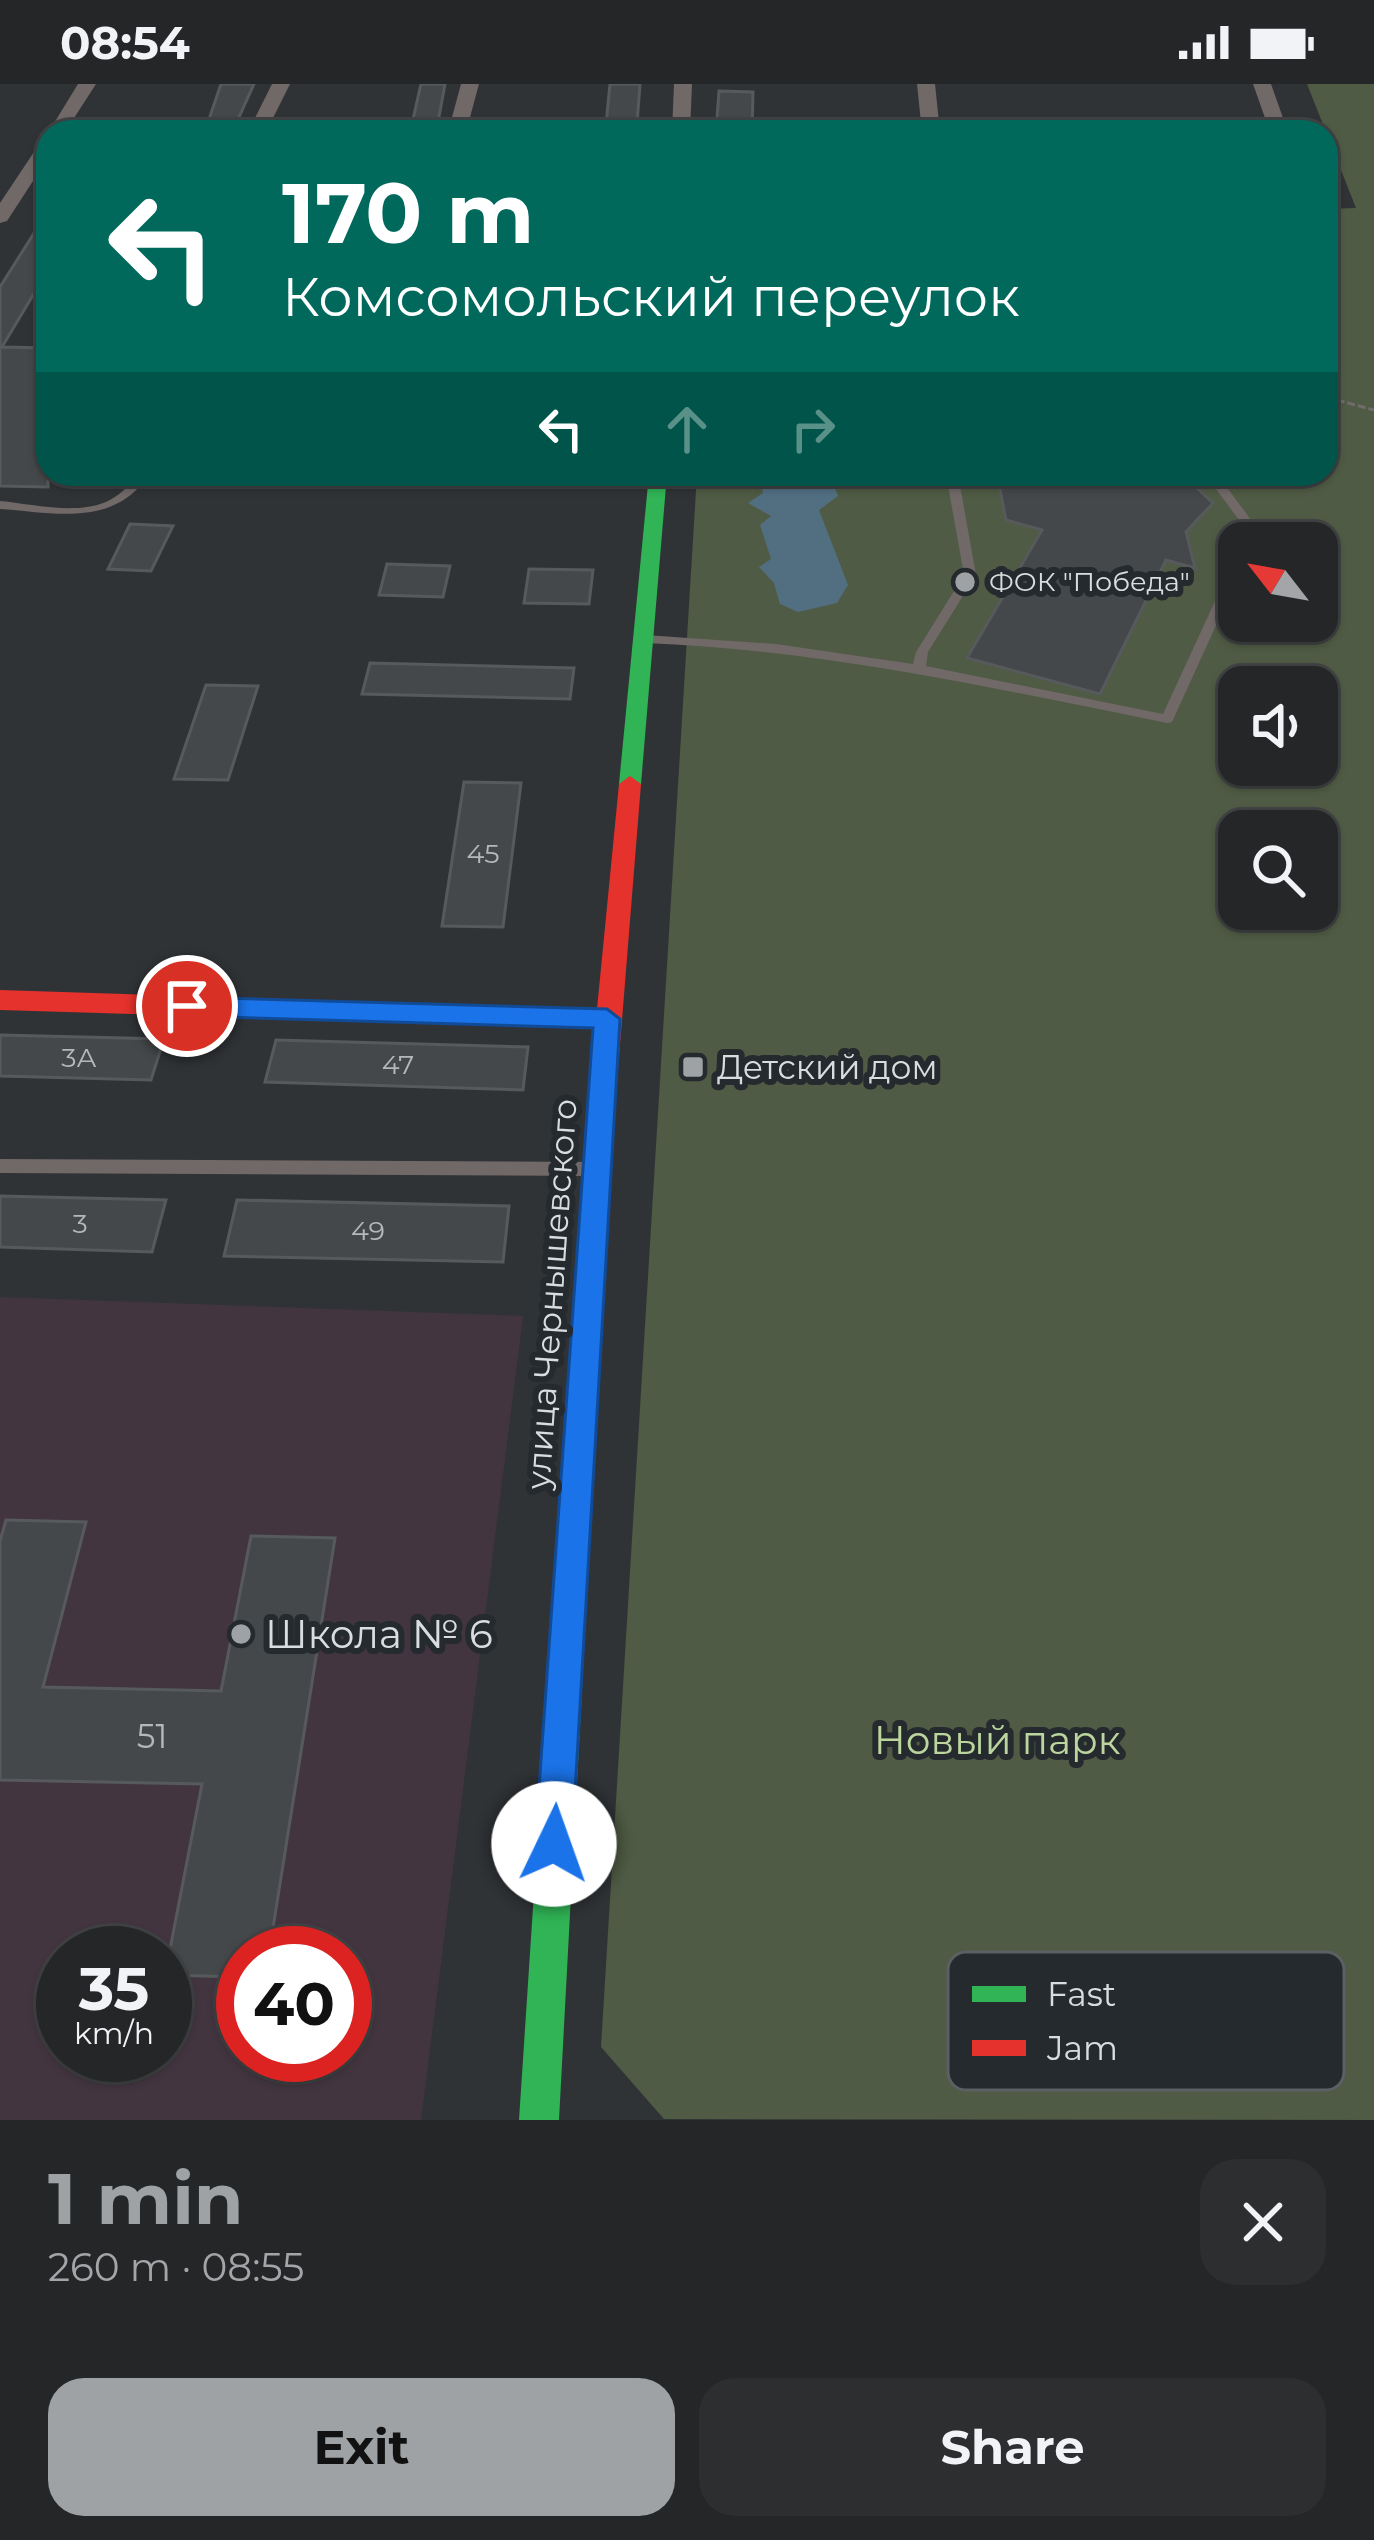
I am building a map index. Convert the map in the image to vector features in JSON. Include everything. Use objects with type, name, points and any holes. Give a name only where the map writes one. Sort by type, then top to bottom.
[{"type":"street","points":[[64,120],[87,84]]},
{"type":"street","points":[[263,120],[281,84]]},
{"type":"street","points":[[460,120],[470,84]]},
{"type":"street","points":[[682,120],[683,84]]},
{"type":"street","points":[[926,84],[930,120]]},
{"type":"street","points":[[1262,84],[1275,120]]},
{"type":"street","points":[[0,217],[36,162]]},
{"type":"street","points":[[0,184],[36,183]]},
{"type":"street","name":"улица Чернышевского","points":[[539,2120],[596,1169],[657,486]]},
{"type":"street","points":[[0,1000],[607,1019]]},
{"type":"lane","points":[[0,505],[96,510],[114,506],[134,486]]},
{"type":"lane","points":[[919,670],[922,652],[970,575],[954,486]]},
{"type":"lane","points":[[1219,486],[1246,522]]},
{"type":"lane","points":[[645,639],[701,640],[919,670],[1167,719],[1218,608]]},
{"type":"lane","points":[[0,1166],[596,1169]]},
{"type":"path","points":[[1338,401],[1374,410]]},
{"type":"shaded area","name":"Школа № 6","points":[[0,1297],[523,1316],[421,2120],[0,2120]]},
{"type":"green space","name":"Новый парк","points":[[1307,84],[1374,84],[1374,2120],[664,2119],[601,2047],[696,486],[1338,486],[1338,209],[1356,208],[1338,162],[1338,120],[1321,120]]},
{"type":"water","points":[[762,486],[834,486],[838,496],[819,510],[848,585],[837,603],[798,612],[780,604],[774,583],[759,567],[771,559],[760,525],[771,516],[748,503],[763,493]]},
{"type":"building","points":[[221,84],[254,84],[238,120],[209,120]]},
{"type":"building","points":[[421,84],[445,84],[438,120],[413,120]]},
{"type":"building","points":[[610,84],[640,84],[637,120],[606,120]]},
{"type":"building","points":[[719,91],[753,92],[752,120],[717,120]]},
{"type":"building","points":[[36,230],[36,290],[2,347],[36,348],[36,486],[48,487],[0,486],[0,287]]},
{"type":"building","points":[[999,486],[1195,486],[1213,503],[1186,532],[1195,568],[1166,560],[1100,694],[967,658],[1042,530],[1006,520]]},
{"type":"building","points":[[130,524],[173,526],[151,571],[108,569]]},
{"type":"building","points":[[387,564],[450,566],[443,597],[379,595]]},
{"type":"building","points":[[529,569],[593,570],[589,604],[524,603]]},
{"type":"building","points":[[370,663],[574,668],[570,699],[362,694]]},
{"type":"building","points":[[206,685],[258,686],[228,780],[174,779]]},
{"type":"building","points":[[464,782],[521,783],[503,927],[442,926]]},
{"type":"building","points":[[0,1035],[164,1039],[151,1080],[0,1076]]},
{"type":"building","points":[[276,1040],[528,1047],[523,1090],[265,1082]]},
{"type":"building","points":[[0,1196],[166,1200],[152,1252],[0,1247]]},
{"type":"building","points":[[237,1200],[509,1206],[503,1262],[224,1256]]},
{"type":"building","points":[[6,1520],[86,1522],[43,1687],[221,1691],[251,1536],[335,1538],[273,1926],[216,1926],[216,1976],[192,1976],[192,1926],[174,1926],[202,1784],[0,1780],[0,1541]]},
{"type":"traffic: fast","points":[[630,784],[657,486]]},
{"type":"traffic: fast","points":[[539,2120],[577,1483]]},
{"type":"traffic: jam","points":[[577,1483],[596,1169],[630,784]]},
{"type":"traffic: jam","points":[[0,1000],[607,1019]]},
{"type":"place","name":"ФОК \"Победа\"","points":[[965,582]]},
{"type":"place","name":"Детский дом","points":[[693,1067]]},
{"type":"place","name":"Школа № 6","points":[[241,1634]]},
{"type":"route","points":[[187,1006],[607,1019],[571,1522],[554,1844]]}]
